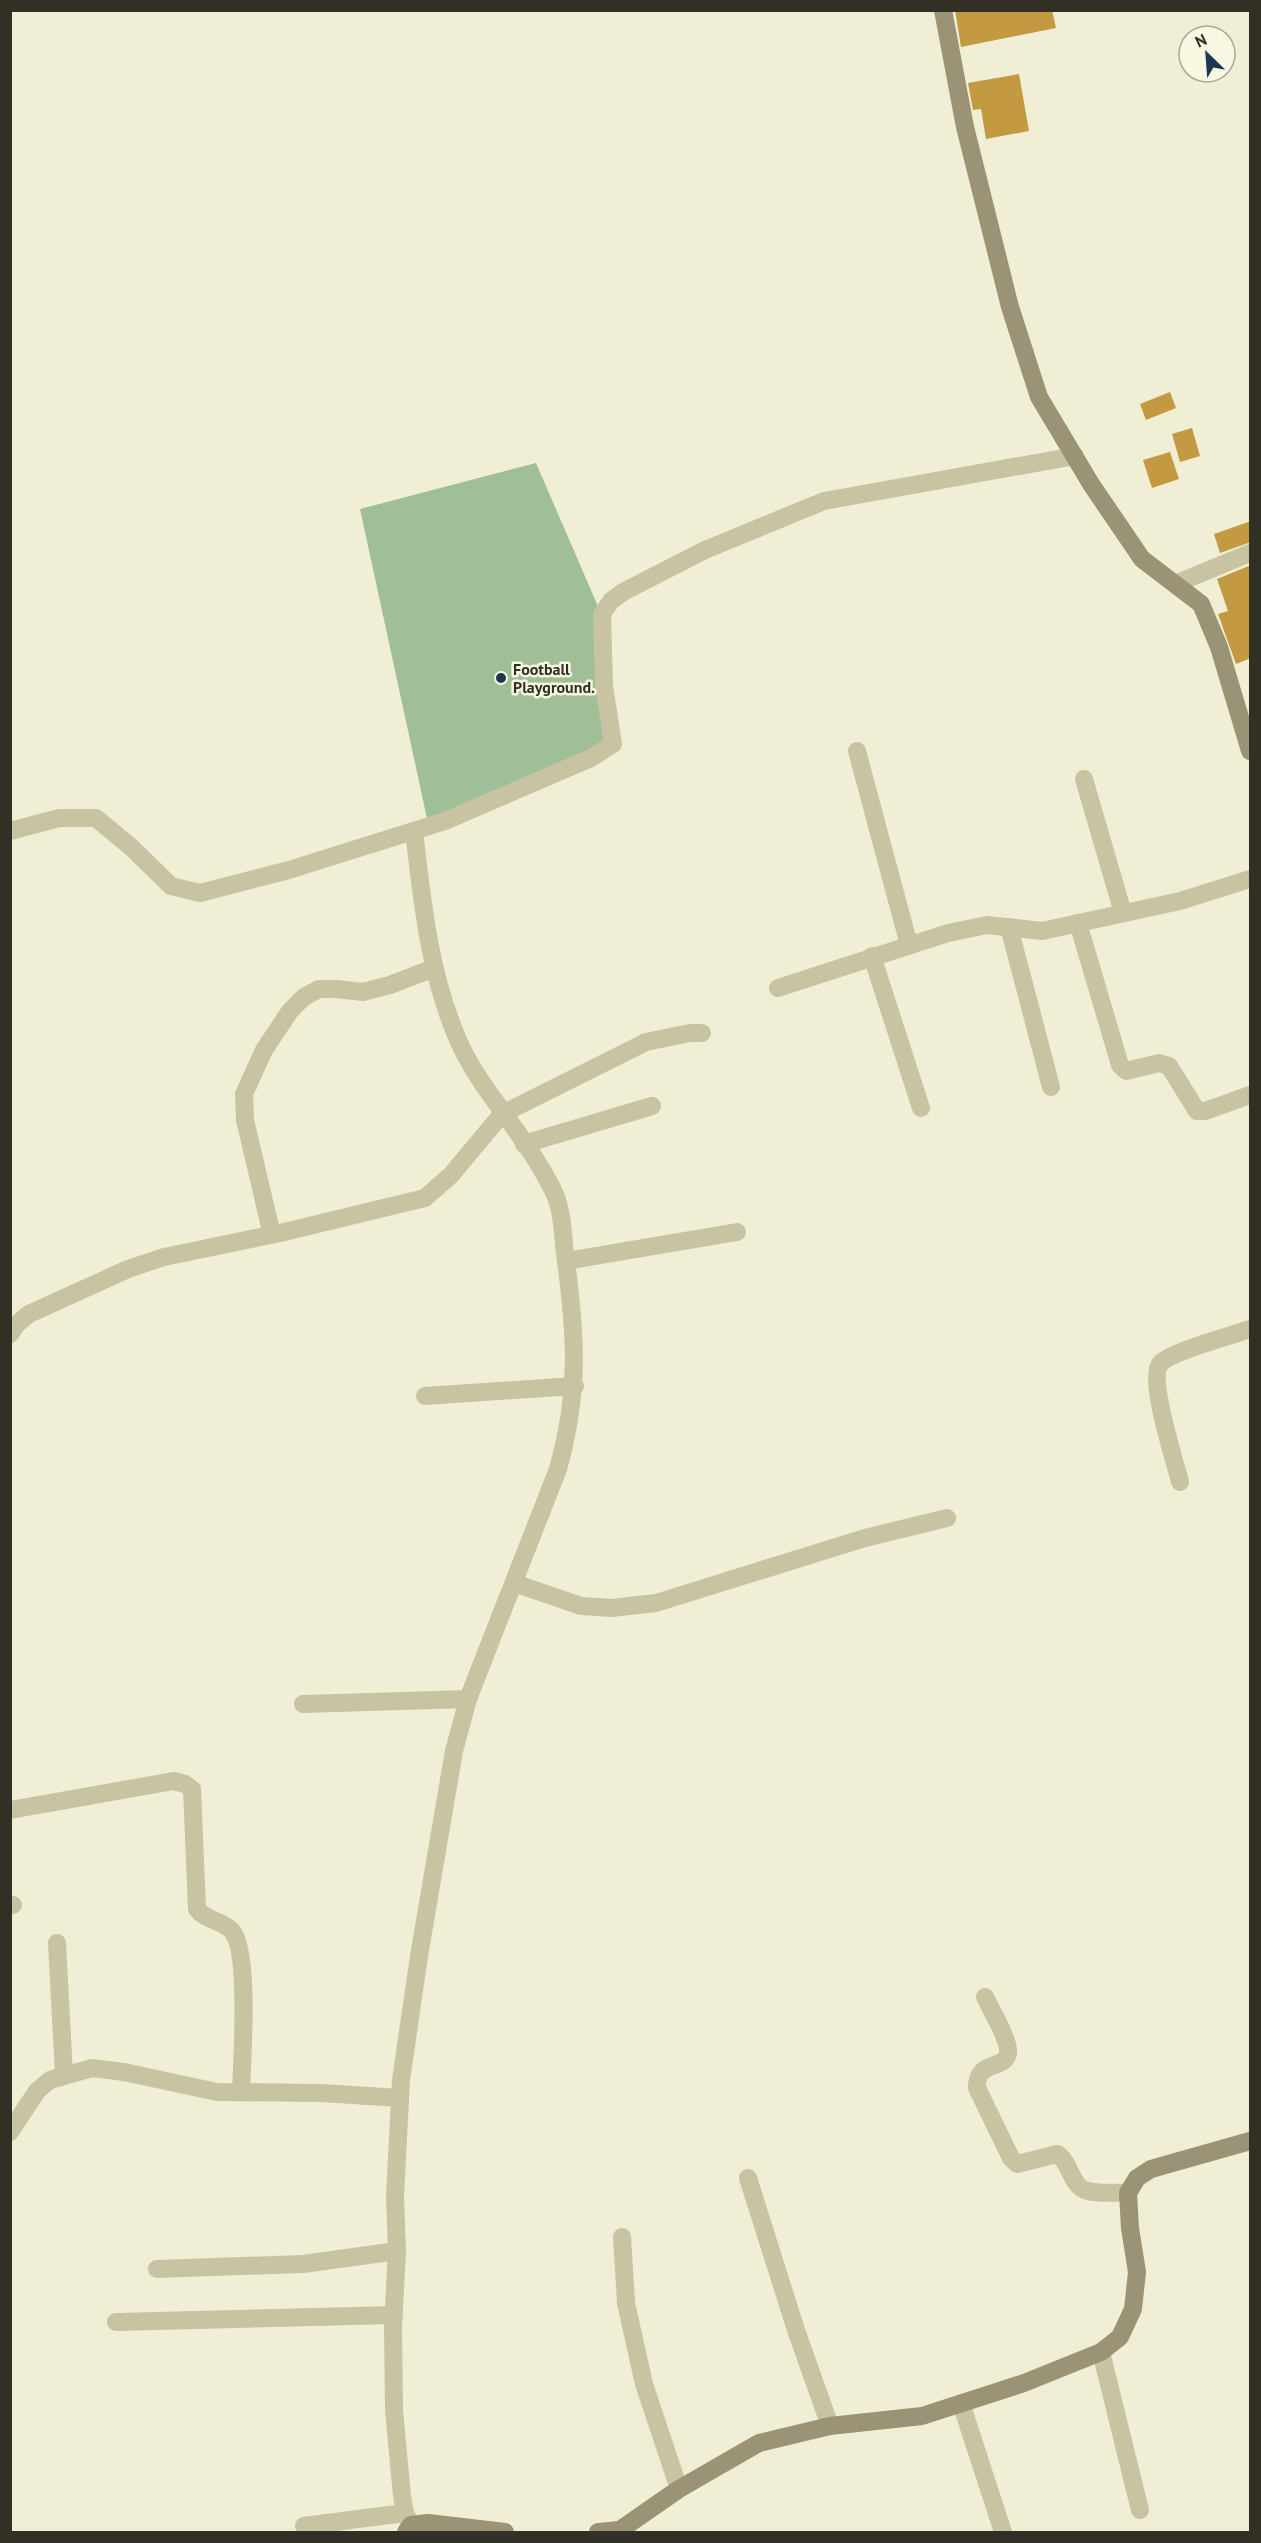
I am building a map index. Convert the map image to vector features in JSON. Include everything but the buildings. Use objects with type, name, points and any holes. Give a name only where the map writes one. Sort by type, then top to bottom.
[{"type":"street","points":[[943,10],[965,127],[1010,307],[1039,397],[1142,559],[1201,604],[1219,647],[1251,751]]},
{"type":"street","points":[[10,831],[59,818],[96,818],[132,848],[171,886],[200,893],[289,870],[445,821],[581,763],[612,744],[604,686],[602,614],[611,601],[623,592],[705,549],[824,501],[1075,456]]},
{"type":"street","points":[[1175,584],[1251,553]]},
{"type":"street","points":[[857,752],[909,945]]},
{"type":"street","points":[[1084,779],[1123,913]]},
{"type":"street","points":[[407,2523],[394,2410],[397,2251],[395,2196],[400,2098],[421,1945],[454,1751],[468,1699],[558,1469],[568,1435],[575,1386],[574,1322],[557,1200],[536,1159],[478,1080],[455,1035],[434,968],[421,896],[414,831]]},
{"type":"street","points":[[778,988],[948,933],[987,925],[1042,931],[1180,901],[1251,879]]},
{"type":"street","points":[[1078,923],[1120,1065],[1126,1071],[1159,1063],[1169,1066],[1197,1111],[1205,1111],[1251,1095]]},
{"type":"street","points":[[1009,927],[1051,1087]]},
{"type":"street","points":[[872,956],[921,1108]]},
{"type":"street","points":[[272,1235],[245,1120],[244,1094],[264,1050],[290,1011],[304,997],[319,989],[363,992],[390,986],[434,968]]},
{"type":"street","points":[[10,1334],[17,1324],[29,1314],[128,1269],[164,1257],[272,1235],[425,1198],[451,1175],[502,1114],[646,1042],[690,1033],[702,1033]]},
{"type":"street","points":[[524,1144],[652,1106]]},
{"type":"street","points":[[566,1261],[737,1232]]},
{"type":"street","points":[[1180,1482],[1158,1394],[1156,1375],[1160,1364],[1173,1355],[1251,1329]]},
{"type":"street","points":[[425,1396],[575,1386]]},
{"type":"street","points":[[514,1583],[581,1606],[612,1608],[656,1603],[865,1538],[946,1518]]},
{"type":"street","points":[[303,1704],[468,1699]]},
{"type":"street","points":[[10,1810],[86,1799],[174,1781],[192,1789],[197,1909],[202,1916],[231,1930],[238,1942],[243,1970],[241,2092]]},
{"type":"street","points":[[57,1943],[64,2075]]},
{"type":"street","points":[[985,1997],[1007,2044],[1008,2052],[1005,2059],[980,2072],[977,2078],[977,2088],[1011,2158],[1017,2164],[1057,2154],[1064,2158],[1079,2187],[1087,2191],[1128,2193]]},
{"type":"street","points":[[10,2132],[37,2091],[50,2080],[92,2068],[124,2072],[217,2092],[321,2092],[400,2098]]},
{"type":"street","points":[[598,2532],[620,2530],[679,2489],[759,2443],[830,2426],[922,2416],[1024,2383],[1101,2352],[1120,2337],[1133,2308],[1137,2272],[1130,2228],[1128,2193],[1137,2178],[1151,2169],[1251,2141]]},
{"type":"street","points":[[748,2178],[795,2330],[830,2426]]},
{"type":"street","points":[[622,2237],[629,2314],[644,2384],[679,2489]]},
{"type":"street","points":[[157,2269],[303,2264],[397,2251]]},
{"type":"street","points":[[116,2322],[394,2315]]},
{"type":"street","points":[[1101,2352],[1140,2510]]},
{"type":"street","points":[[961,2403],[1003,2532]]},
{"type":"street","points":[[304,2526],[428,2523],[505,2532]]},
{"type":"green space","name":"Football Playground.","points":[[536,463],[600,611],[613,744],[428,823],[360,509]]},
{"type":"place","name":"Football Playground.","points":[[501,678]]}]
